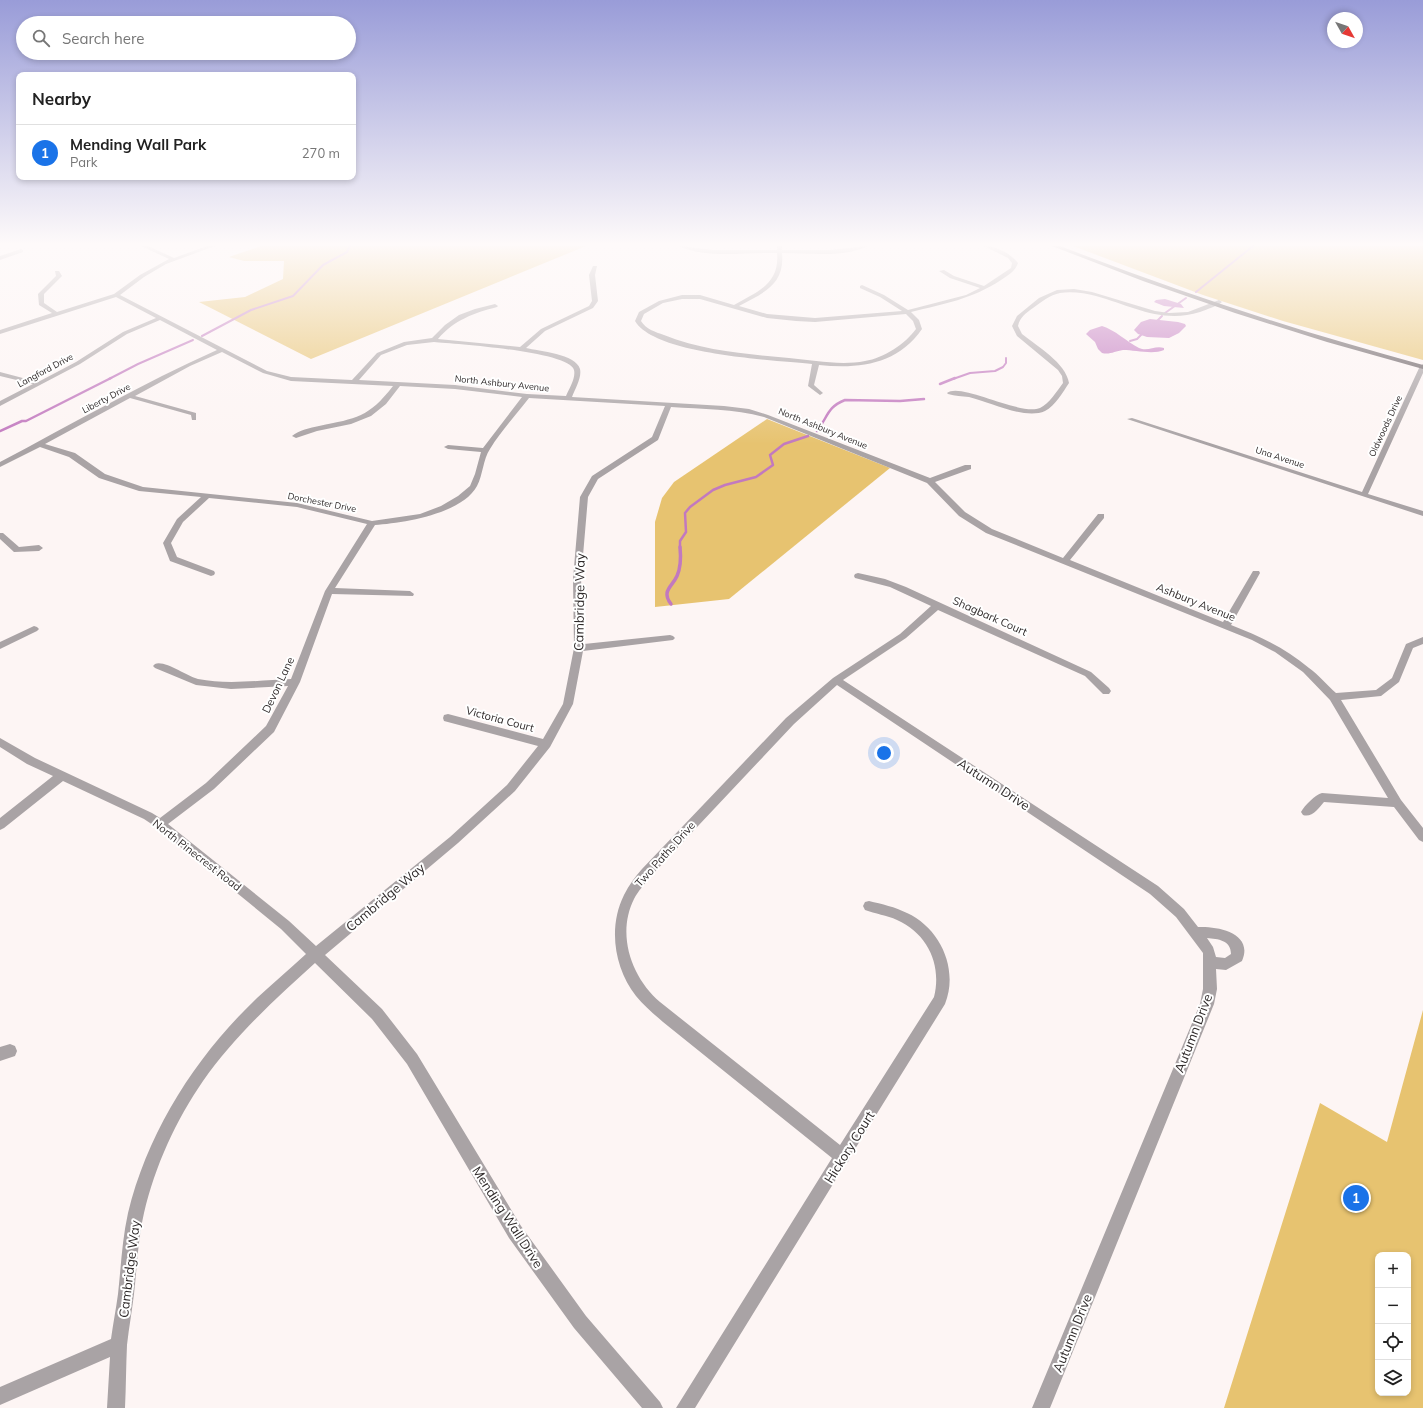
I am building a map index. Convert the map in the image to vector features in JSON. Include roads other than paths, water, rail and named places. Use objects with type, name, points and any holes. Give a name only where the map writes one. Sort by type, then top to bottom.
[{"type":"main road","points":[[1240,312],[1299,333],[1423,366]]},
{"type":"street","points":[[53,312],[57,314]]},
{"type":"street","points":[[0,332],[64,312]]},
{"type":"street","name":"North Ashbury Avenue","points":[[148,312],[265,372],[291,379],[467,388],[527,396],[724,408],[759,413],[895,467]]},
{"type":"street","points":[[434,340],[443,328],[455,318],[471,312]]},
{"type":"street","points":[[521,349],[543,330],[581,312]]},
{"type":"street","points":[[643,312],[641,313],[638,321],[642,328],[676,342],[708,351],[738,356],[847,364],[866,363],[881,359],[915,336],[919,329],[916,320],[905,312],[815,320],[796,320],[767,316],[751,312]]},
{"type":"street","points":[[950,393],[968,395],[1016,409],[1034,411],[1043,409],[1058,395],[1066,383],[1065,376],[1061,370],[1019,335],[1015,326],[1018,318],[1026,312]]},
{"type":"street","points":[[1152,312],[1170,315],[1194,312]]},
{"type":"street","name":"Langford Drive","points":[[0,404],[78,363],[125,333],[160,318]]},
{"type":"street","points":[[354,382],[379,354],[406,343],[434,340],[521,349],[561,358],[573,364],[577,369],[577,376],[568,399]]},
{"type":"street","name":"Liberty Drive","points":[[0,465],[188,364],[221,350]]},
{"type":"street","points":[[816,362],[811,386],[820,393]]},
{"type":"street","name":"Oldwoods Drive","points":[[1364,495],[1423,366]]},
{"type":"street","points":[[0,374],[40,384]]},
{"type":"street","points":[[296,436],[314,429],[342,424],[364,417],[379,408],[398,384]]},
{"type":"street","points":[[129,396],[194,414],[194,420]]},
{"type":"street","name":"Dorchester Drive","points":[[38,444],[72,456],[102,476],[142,489],[297,506],[372,523],[422,516],[444,508],[461,498],[473,487],[485,450],[527,396]]},
{"type":"street","name":"Cambridge Way","points":[[116,1408],[119,1344],[126,1293],[129,1254],[136,1213],[148,1173],[185,1095],[222,1044],[261,1003],[316,954],[454,840],[511,788],[546,744],[568,704],[579,648],[577,579],[584,497],[595,478],[656,438],[669,404]]},
{"type":"street","name":"Una Avenue","points":[[1130,419],[1423,514]]},
{"type":"street","points":[[448,447],[485,450]]},
{"type":"street","name":"Ashbury Avenue","points":[[895,467],[930,481],[953,506],[970,520],[999,535],[1255,638],[1290,657],[1316,678],[1334,697],[1397,803],[1423,837]]},
{"type":"street","points":[[930,481],[968,467]]},
{"type":"street","points":[[206,496],[180,521],[167,543],[173,559],[211,573]]},
{"type":"street","points":[[1065,562],[1101,516]]},
{"type":"street","name":"Devon Lane","points":[[160,824],[210,786],[270,729],[295,682],[329,591],[372,523]]},
{"type":"street","points":[[0,535],[17,550],[39,548]]},
{"type":"street","points":[[1225,627],[1256,573]]},
{"type":"street","name":"Shagbark Court","points":[[858,576],[885,581],[1088,674],[1106,691]]},
{"type":"street","points":[[329,591],[410,594]]},
{"type":"street","name":"Two Paths Drive","points":[[843,1157],[644,997],[629,973],[621,940],[622,920],[626,902],[634,888],[646,873],[790,720],[836,680],[903,636],[937,606]]},
{"type":"street","points":[[0,646],[34,629]]},
{"type":"street","points":[[579,648],[670,638]]},
{"type":"street","points":[[1334,697],[1378,693],[1396,680],[1409,646],[1423,640]]},
{"type":"street","points":[[158,666],[196,682],[231,685],[295,682]]},
{"type":"street","name":"Autumn Drive","points":[[836,680],[1154,890],[1172,904],[1209,951],[1210,989],[1207,1004],[1041,1408]]},
{"type":"street","name":"Victoria Court","points":[[448,718],[546,744]]},
{"type":"street","name":"North Pinecrest Road","points":[[0,742],[31,761],[148,816],[160,824],[285,925],[377,1014]]},
{"type":"street","points":[[0,825],[62,775]]},
{"type":"street","points":[[1307,812],[1322,797],[1397,803]]},
{"type":"street","name":"Hickory Court","points":[[685,1408],[843,1157],[940,999],[944,982],[942,963],[937,949],[922,930],[904,917],[869,906]]},
{"type":"street","points":[[1196,933],[1216,932],[1226,936],[1234,942],[1238,951],[1237,958],[1226,964],[1210,962]]},
{"type":"street","name":"Mending Wall Drive","points":[[377,1014],[412,1059],[456,1135],[532,1256],[580,1322],[654,1408]]},
{"type":"street","points":[[0,1396],[119,1344]]},
{"type":"waterway","points":[[202,336],[248,312]]},
{"type":"waterway","points":[[1155,323],[1162,316]]},
{"type":"waterway","points":[[1130,341],[1137,339],[1144,332]]},
{"type":"waterway","points":[[109,379],[138,364],[193,340]]},
{"type":"waterway","points":[[953,379],[970,373],[995,371],[1003,367],[1006,363],[1006,358]]},
{"type":"waterway","points":[[0,431],[22,421],[26,421],[111,378]]},
{"type":"waterway","points":[[940,384],[955,378]]},
{"type":"waterway","points":[[817,431],[831,409],[845,400],[900,401],[924,399]]},
{"type":"waterway","points":[[680,547],[680,541],[686,532],[685,513],[690,507],[713,490],[725,485],[756,477],[773,465],[770,455],[784,444],[808,436]]},
{"type":"waterway","points":[[671,604],[668,600],[667,592],[678,573],[681,554],[680,547]]},
{"type":"place","name":"Mending Wall Park","points":[[1356,1198]]}]
